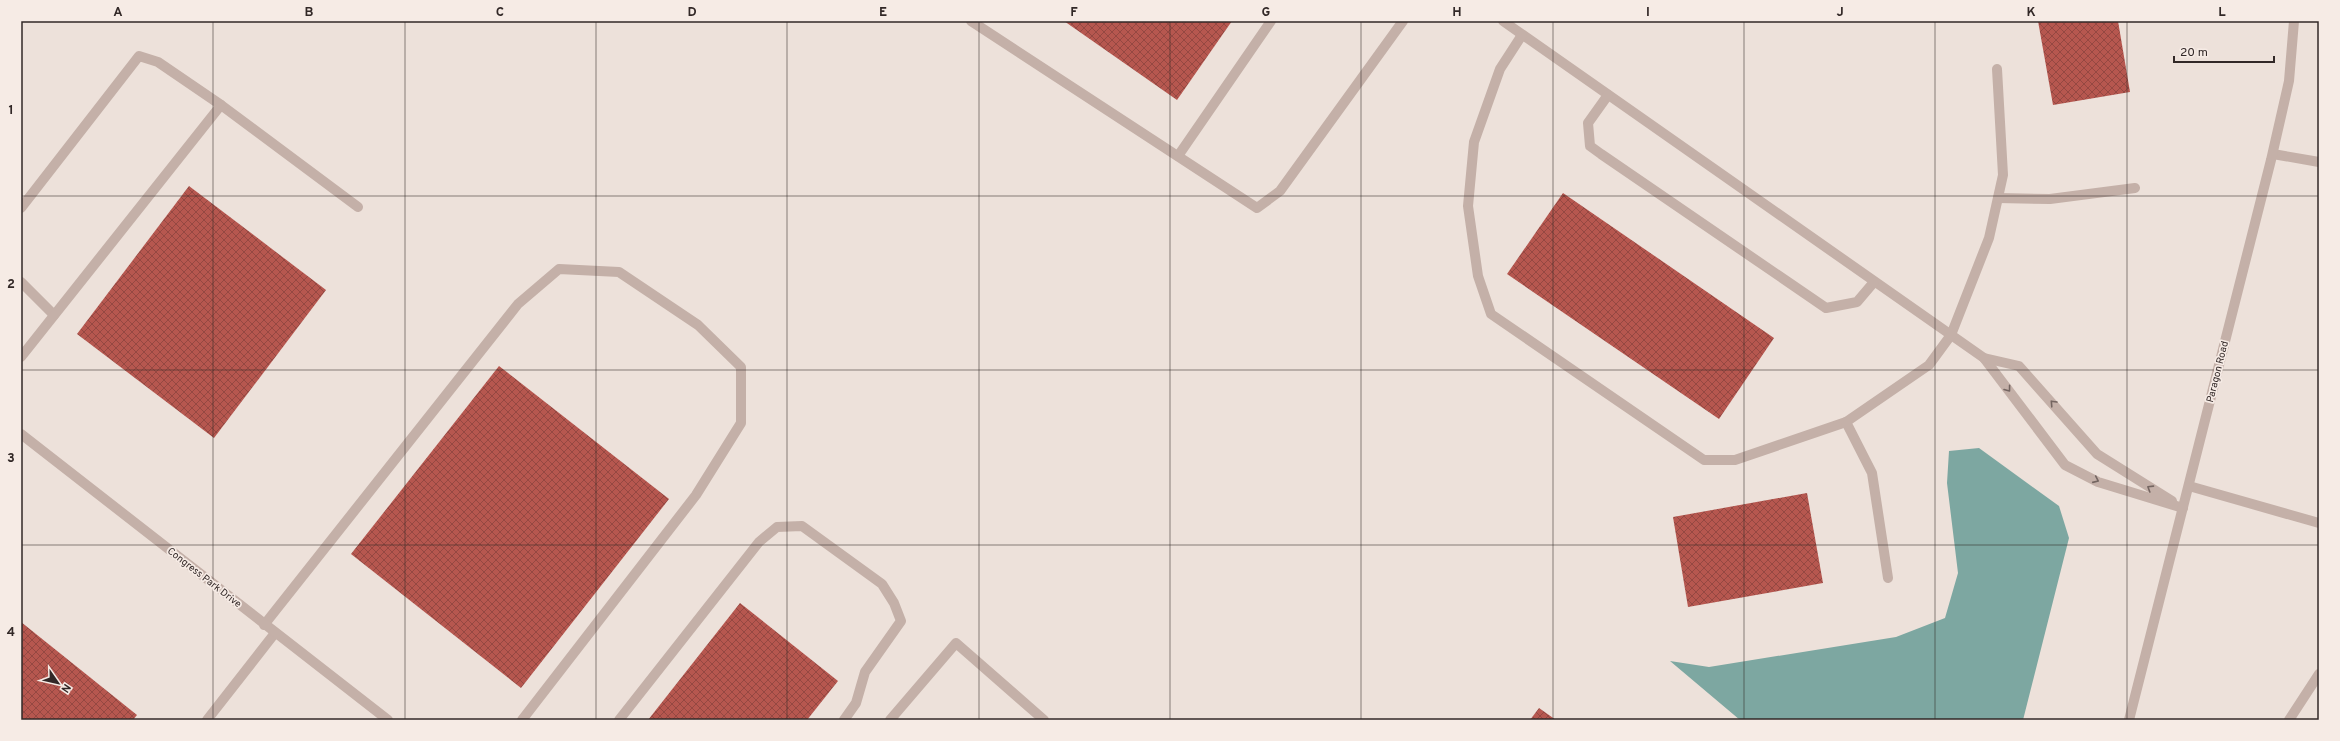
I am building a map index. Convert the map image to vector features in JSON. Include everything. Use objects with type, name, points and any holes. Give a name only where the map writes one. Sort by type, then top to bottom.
[{"type":"street","points":[[972,21],[987,25],[1178,156],[1257,208],[1280,191],[1403,21]]},
{"type":"street","points":[[1178,156],[1271,21]]},
{"type":"street","points":[[1503,21],[1984,358],[2065,465],[2098,482],[2183,508]]},
{"type":"street","name":"Paragon Road","points":[[2129,720],[2273,154],[2289,81],[2294,21]]},
{"type":"street","points":[[1522,35],[1500,69],[1474,149],[1468,206],[1478,276],[1492,314],[1704,460],[1735,460],[1846,422],[1929,365],[1951,335],[1989,238],[2003,175],[1998,69]]},
{"type":"street","points":[[21,208],[139,56],[158,62],[221,105],[358,207]]},
{"type":"street","points":[[1608,95],[1588,123],[1590,146],[1601,154],[1826,308],[1858,302],[1874,282]]},
{"type":"street","points":[[21,357],[221,105]]},
{"type":"street","points":[[2273,154],[2319,162]]},
{"type":"street","points":[[1998,198],[2050,199],[2135,188]]},
{"type":"street","points":[[264,625],[518,304],[559,269],[619,272],[698,325],[741,367],[741,423],[696,496],[522,720]]},
{"type":"street","points":[[21,282],[54,315]]},
{"type":"street","points":[[1984,358],[2019,366],[2097,454],[2183,508]]},
{"type":"street","points":[[1846,422],[1872,473],[1888,578]]},
{"type":"street","name":"Congress Park Drive","points":[[21,434],[264,625],[388,720]]},
{"type":"street","points":[[2189,486],[2319,523]]},
{"type":"street","points":[[619,720],[759,542],[777,527],[802,526],[882,584],[894,603],[901,621],[865,672],[856,703],[844,720]]},
{"type":"street","points":[[207,720],[276,633]]},
{"type":"street","points":[[890,720],[956,643],[1044,720]]},
{"type":"street","points":[[2289,720],[2319,674]]},
{"type":"water","points":[[1979,448],[2059,506],[2069,538],[2023,720],[1740,720],[1670,661],[1709,667],[1896,637],[1945,618],[1958,573],[1947,483],[1949,451]]},
{"type":"building","points":[[1064,21],[1232,21],[1177,100]]},
{"type":"building","points":[[2038,21],[2118,21],[2130,92],[2053,105]]},
{"type":"building","points":[[189,186],[326,290],[214,438],[77,334]]},
{"type":"building","points":[[1563,193],[1774,338],[1719,419],[1507,274]]},
{"type":"building","points":[[499,366],[669,499],[521,688],[351,554]]},
{"type":"building","points":[[1807,493],[1823,583],[1688,607],[1673,517]]},
{"type":"building","points":[[740,603],[838,681],[807,720],[648,720]]},
{"type":"building","points":[[21,622],[137,715],[133,720],[21,720]]},
{"type":"building","points":[[1539,708],[1556,720],[1530,720]]}]
